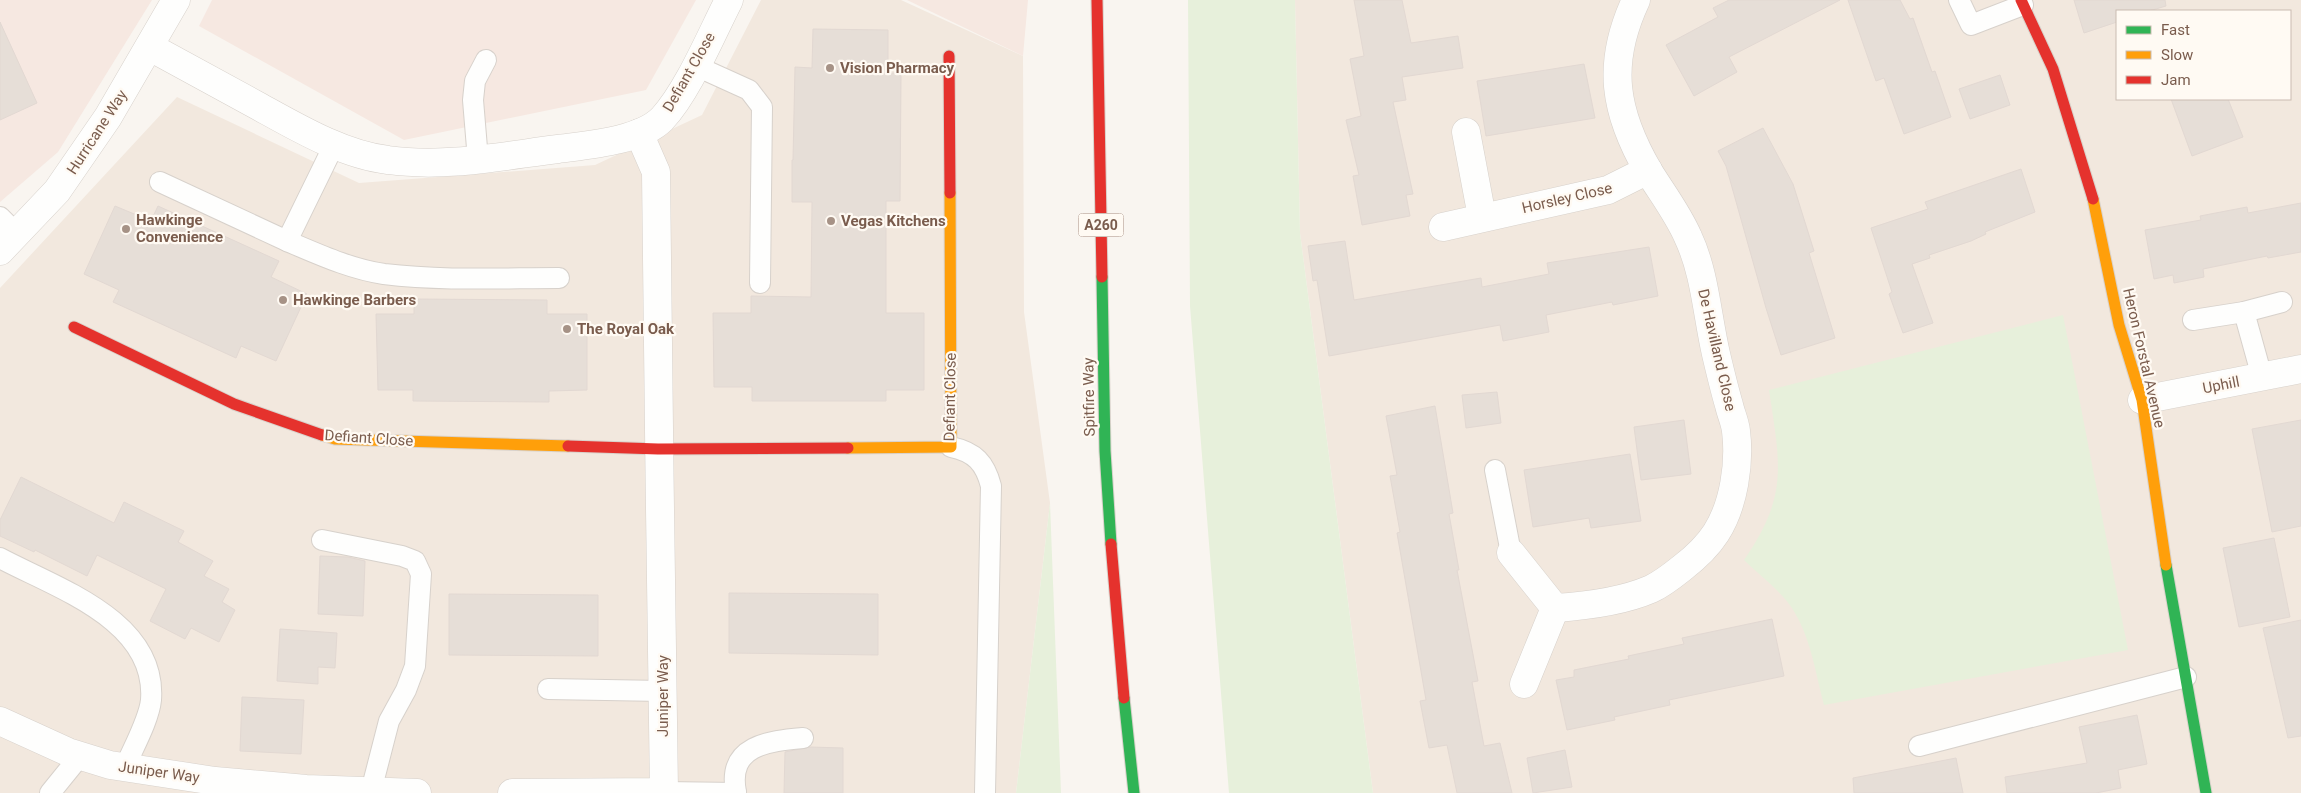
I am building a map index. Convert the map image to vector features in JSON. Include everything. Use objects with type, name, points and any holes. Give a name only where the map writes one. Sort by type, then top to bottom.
[{"type":"street","name":"Hurricane Way","points":[[6,234],[57,191],[108,117],[176,0]]},
{"type":"street","name":"Defiant Close","points":[[150,47],[334,145],[387,160],[433,164],[478,160],[596,143],[639,133],[661,120],[674,102],[696,66],[729,0]]},
{"type":"street","name":"Spitfire Way","points":[[1097,0],[1104,451],[1118,647],[1134,793]]},
{"type":"street","name":"De Havilland Close","points":[[1555,608],[1580,606],[1618,599],[1651,589],[1663,582],[1692,560],[1717,532],[1725,514],[1734,482],[1738,450],[1736,428],[1716,353],[1696,260],[1688,237],[1648,170],[1627,125],[1616,78],[1622,35],[1636,0]]},
{"type":"street","name":"Heron Forstal Avenue","points":[[2022,3],[2053,68],[2084,161],[2119,324],[2142,400],[2170,592],[2206,793]]},
{"type":"street","name":"Defiant Close","points":[[74,327],[190,384],[298,430],[335,439],[658,449],[952,447],[949,56]]},
{"type":"street","points":[[1466,132],[1482,217]]},
{"type":"street","points":[[639,133],[656,172],[658,449]]},
{"type":"street","name":"Horsley Close","points":[[1443,227],[1608,190],[1648,170]]},
{"type":"street","name":"Uphill","points":[[2142,400],[2301,369]]},
{"type":"street","name":"Juniper Way","points":[[658,449],[662,519],[664,792]]},
{"type":"street","points":[[1511,553],[1555,608],[1524,684]]},
{"type":"street","name":"Juniper Way","points":[[0,721],[80,756],[125,767],[215,780],[306,789],[417,793]]},
{"type":"street","points":[[512,793],[664,792]]},
{"type":"lane","points":[[1959,0],[1971,25],[2022,3]]},
{"type":"lane","points":[[478,160],[473,100],[475,80],[486,60]]},
{"type":"lane","points":[[696,66],[749,90],[762,107],[760,283]]},
{"type":"lane","points":[[287,241],[334,145]]},
{"type":"lane","points":[[160,182],[337,262],[383,274],[436,277],[560,278]]},
{"type":"lane","points":[[2192,320],[2244,312],[2282,302]]},
{"type":"lane","points":[[2244,312],[2262,377]]},
{"type":"lane","points":[[952,447],[964,450],[977,459],[988,471],[991,486],[985,793]]},
{"type":"lane","points":[[1495,470],[1511,553]]},
{"type":"lane","points":[[322,540],[402,556],[415,561],[421,574],[415,666],[406,690],[389,721],[371,791]]},
{"type":"lane","points":[[0,558],[40,580],[83,598],[113,620],[133,643],[145,661],[150,680],[151,701],[125,767]]},
{"type":"lane","points":[[1919,746],[2186,677]]},
{"type":"lane","points":[[548,689],[663,691]]},
{"type":"lane","points":[[664,792],[736,792],[735,772],[739,762],[752,748],[766,741],[803,738]]},
{"type":"lane","points":[[50,793],[80,756]]},
{"type":"shaded area","points":[[0,0],[152,0],[58,152],[0,202]]},
{"type":"shaded area","points":[[212,0],[696,0],[646,90],[404,140],[199,26]]},
{"type":"shaded area","points":[[761,0],[901,0],[1023,56],[1024,312],[1050,503],[1016,793],[0,793],[0,288],[177,97],[359,183],[595,165],[702,115]]},
{"type":"shaded area","points":[[907,0],[1028,0],[1023,56]]},
{"type":"shaded area","points":[[1295,0],[2301,0],[2301,793],[1373,793],[1300,233]]},
{"type":"green space","points":[[1188,0],[1295,0],[1300,233],[1373,793],[1229,793],[1190,306]]},
{"type":"green space","points":[[2063,315],[2128,650],[1824,705],[1816,670],[1801,623],[1790,605],[1778,591],[1744,560],[1768,516],[1775,497],[1778,478],[1776,439],[1769,390]]},
{"type":"green space","points":[[1050,503],[1061,793],[1016,793]]},
{"type":"building","points":[[1354,0],[1402,0],[1411,43],[1458,36],[1463,68],[1402,77],[1406,100],[1393,102],[1413,194],[1406,195],[1410,216],[1362,225],[1353,176],[1359,175],[1346,120],[1361,116],[1350,59],[1364,56]]},
{"type":"building","points":[[1729,0],[1840,0],[1729,57],[1737,72],[1694,96],[1666,45],[1718,17],[1713,8]]},
{"type":"building","points":[[1848,0],[1900,0],[1910,19],[1913,18],[1932,72],[1935,71],[1951,117],[1904,134],[1884,78],[1876,81]]},
{"type":"building","points":[[2074,0],[2165,0],[2166,6],[2152,10],[2116,10],[2116,22],[2084,33]]},
{"type":"building","points":[[0,22],[37,103],[0,120]]},
{"type":"building","points":[[813,29],[888,30],[888,73],[901,73],[900,201],[886,201],[886,313],[924,313],[924,390],[886,390],[886,401],[752,401],[752,387],[714,387],[713,313],[751,313],[751,296],[811,297],[812,202],[792,202],[792,160],[795,67],[812,68]]},
{"type":"building","points":[[1584,64],[1595,118],[1486,136],[1477,81]]},
{"type":"building","points":[[2000,75],[2010,105],[1970,119],[1959,89]]},
{"type":"building","points":[[2171,100],[2228,100],[2243,137],[2192,156]]},
{"type":"building","points":[[1763,128],[1793,184],[1814,251],[1809,253],[1835,338],[1781,355],[1726,166],[1718,151]]},
{"type":"building","points":[[2021,169],[2035,212],[1985,232],[1986,234],[1971,241],[1929,255],[1930,258],[1912,264],[1933,323],[1903,333],[1889,294],[1892,292],[1871,228],[1928,209],[1925,202]]},
{"type":"building","points":[[2301,203],[2301,252],[2268,258],[2267,256],[2203,269],[2204,277],[2174,283],[2173,275],[2154,279],[2145,230],[2201,220],[2200,216],[2247,207],[2248,213]]},
{"type":"building","points":[[115,206],[151,221],[158,206],[279,261],[271,277],[307,294],[276,361],[241,346],[236,358],[113,302],[119,290],[84,274]]},
{"type":"building","points":[[1345,241],[1354,300],[1481,278],[1482,287],[1549,274],[1547,263],[1649,247],[1658,296],[1613,305],[1612,302],[1546,315],[1549,332],[1503,341],[1500,325],[1329,356],[1317,280],[1313,281],[1308,246]]},
{"type":"building","points":[[414,299],[547,300],[547,314],[587,314],[587,390],[549,391],[549,402],[413,401],[413,390],[378,390],[376,314],[414,314]]},
{"type":"building","points":[[1497,392],[1501,423],[1466,428],[1462,395]]},
{"type":"building","points":[[1435,406],[1453,513],[1449,514],[1459,570],[1457,570],[1478,681],[1472,682],[1484,746],[1500,743],[1512,793],[1457,793],[1447,745],[1429,748],[1420,701],[1426,700],[1397,533],[1400,532],[1390,476],[1397,475],[1386,416]]},
{"type":"building","points":[[1684,420],[1691,474],[1641,480],[1634,427]]},
{"type":"building","points":[[2301,420],[2301,526],[2272,532],[2252,429]]},
{"type":"building","points":[[1630,454],[1641,521],[1591,528],[1589,518],[1533,527],[1524,470]]},
{"type":"building","points":[[21,477],[114,523],[124,502],[184,531],[178,542],[213,561],[204,576],[229,589],[222,602],[235,610],[219,642],[191,628],[185,639],[150,621],[166,589],[97,555],[87,576],[35,550],[34,552],[0,536],[0,520]]},
{"type":"building","points":[[2274,538],[2290,617],[2239,627],[2223,548]]},
{"type":"building","points":[[320,556],[348,557],[365,561],[363,616],[318,614]]},
{"type":"building","points":[[729,593],[878,594],[878,655],[729,653]]},
{"type":"building","points":[[449,594],[598,595],[598,656],[449,655]]},
{"type":"building","points":[[1772,619],[1784,676],[1669,700],[1670,705],[1614,717],[1615,720],[1567,730],[1556,680],[1574,677],[1574,670],[1629,659],[1628,656],[1684,644],[1682,638]]},
{"type":"building","points":[[2301,620],[2301,736],[2288,738],[2263,628]]},
{"type":"building","points":[[280,629],[337,633],[335,668],[318,667],[318,684],[277,681]]},
{"type":"building","points":[[242,697],[304,700],[301,754],[240,751]]},
{"type":"building","points":[[2137,715],[2147,764],[2118,770],[2121,788],[2096,793],[2007,793],[2005,777],[2087,763],[2079,727]]},
{"type":"building","points":[[810,747],[843,748],[843,793],[784,793],[785,752]]},
{"type":"building","points":[[1565,750],[1572,787],[1533,793],[1527,758]]},
{"type":"building","points":[[1956,758],[1963,793],[1854,793],[1853,778]]},
{"type":"traffic: fast","points":[[1102,277],[1105,451],[1111,544]]},
{"type":"traffic: fast","points":[[2166,565],[2206,793]]},
{"type":"traffic: fast","points":[[1124,698],[1134,793]]},
{"type":"traffic: slow","points":[[848,448],[951,447],[950,193]]},
{"type":"traffic: slow","points":[[2093,199],[2119,325],[2142,400],[2166,565]]},
{"type":"traffic: slow","points":[[322,435],[335,439],[568,446]]},
{"type":"traffic: jam","points":[[1097,0],[1102,277]]},
{"type":"traffic: jam","points":[[2021,0],[2053,69],[2093,199]]},
{"type":"traffic: jam","points":[[949,56],[950,193]]},
{"type":"traffic: jam","points":[[74,327],[234,404],[322,435]]},
{"type":"traffic: jam","points":[[568,446],[658,449],[848,448]]},
{"type":"traffic: jam","points":[[1111,544],[1124,698]]},
{"type":"place","name":"Vision Pharmacy","points":[[830,68]]},
{"type":"place","name":"Vegas Kitchens","points":[[831,221]]},
{"type":"place","name":"Hawkinge Convenience","points":[[126,229]]},
{"type":"place","name":"Hawkinge Barbers","points":[[283,300]]},
{"type":"place","name":"The Royal Oak","points":[[567,329]]}]
